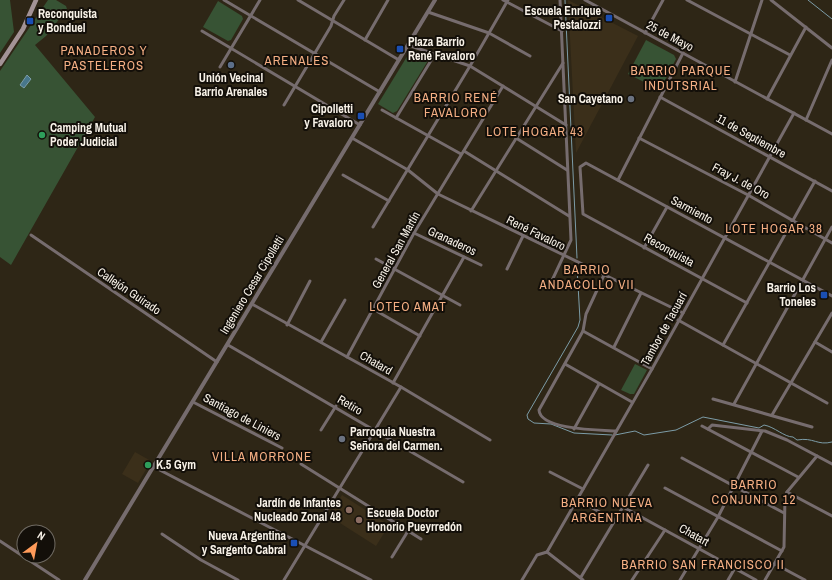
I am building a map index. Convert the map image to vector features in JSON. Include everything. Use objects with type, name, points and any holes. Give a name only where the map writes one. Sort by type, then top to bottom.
[{"type":"main road","points":[[0,64],[23,29],[35,0]]},
{"type":"street","points":[[224,0],[380,92]]},
{"type":"street","points":[[220,67],[260,0]]},
{"type":"street","points":[[298,0],[399,60]]},
{"type":"street","points":[[284,104],[344,0]]},
{"type":"street","points":[[365,40],[388,0]]},
{"type":"street","name":"Ingeniero Cesar Cipolletti","points":[[85,580],[435,0]]},
{"type":"street","points":[[503,0],[562,31]]},
{"type":"street","points":[[548,289],[571,240],[560,0]]},
{"type":"street","name":"25 de Mayo","points":[[585,0],[832,134]]},
{"type":"street","points":[[645,33],[662,0]]},
{"type":"street","points":[[687,0],[790,55]]},
{"type":"street","points":[[735,82],[762,0]]},
{"type":"street","points":[[771,0],[832,48]]},
{"type":"street","points":[[373,227],[428,137],[507,1]]},
{"type":"street","points":[[428,12],[489,33],[530,56]]},
{"type":"street","points":[[767,99],[806,27]]},
{"type":"street","points":[[202,31],[360,125]]},
{"type":"street","points":[[408,45],[470,66],[566,125]]},
{"type":"street","points":[[618,180],[683,53]]},
{"type":"street","points":[[396,118],[435,54]]},
{"type":"street","points":[[806,120],[832,60]]},
{"type":"street","points":[[471,211],[564,62]]},
{"type":"street","name":"General San Martín","points":[[347,357],[414,234],[503,86]]},
{"type":"street","name":"11 de Septiembre","points":[[660,97],[832,190]]},
{"type":"street","points":[[382,110],[428,137],[461,154]]},
{"type":"street","name":"Tambor de Tacuarí","points":[[547,552],[652,369],[794,114]]},
{"type":"street","name":"René Favaloro","points":[[352,138],[408,170],[438,194],[682,313]]},
{"type":"street","points":[[516,138],[567,171]]},
{"type":"street","name":"Fray J. de Oro","points":[[639,138],[748,195],[832,243]]},
{"type":"street","points":[[464,151],[569,216]]},
{"type":"street","name":"Sarmiento","points":[[583,214],[580,167],[586,163],[832,296]]},
{"type":"street","points":[[343,175],[389,201]]},
{"type":"street","points":[[724,345],[815,181]]},
{"type":"street","points":[[644,248],[668,207]]},
{"type":"street","name":"Reconquista","points":[[583,214],[746,303]]},
{"type":"street","points":[[734,404],[832,227]]},
{"type":"street","name":"Granaderos","points":[[414,234],[481,265]]},
{"type":"street","name":"Callejón Guirado","points":[[31,235],[217,362]]},
{"type":"street","points":[[507,269],[523,236]]},
{"type":"street","points":[[393,383],[464,257]]},
{"type":"street","points":[[376,259],[460,305]]},
{"type":"street","points":[[604,275],[586,314],[583,331],[539,410],[539,414],[543,419],[574,429],[616,432]]},
{"type":"street","points":[[287,325],[310,282]]},
{"type":"street","points":[[614,347],[642,293]]},
{"type":"street","points":[[321,342],[345,300]]},
{"type":"street","name":"Chatard","points":[[252,304],[287,325],[321,342],[401,387],[490,440]]},
{"type":"street","points":[[373,309],[420,336]]},
{"type":"street","points":[[772,415],[832,313]]},
{"type":"street","points":[[678,320],[827,403]]},
{"type":"street","points":[[583,331],[652,369]]},
{"type":"street","points":[[815,342],[832,352]]},
{"type":"street","name":"Retiro","points":[[228,345],[336,406],[463,482]]},
{"type":"street","points":[[565,364],[632,402]]},
{"type":"street","points":[[574,429],[599,384]]},
{"type":"street","points":[[285,580],[401,387]]},
{"type":"street","points":[[713,399],[812,427]]},
{"type":"street","name":"Santiago de Liniers","points":[[193,402],[282,448]]},
{"type":"street","points":[[321,430],[336,406]]},
{"type":"street","points":[[708,429],[712,425],[762,431],[787,440],[832,464]]},
{"type":"street","points":[[702,426],[798,477]]},
{"type":"street","points":[[680,580],[718,517],[762,431]]},
{"type":"street","points":[[765,580],[784,546],[784,513],[787,492],[817,456]]},
{"type":"street","points":[[682,458],[733,487],[784,513]]},
{"type":"street","points":[[301,464],[421,539]]},
{"type":"street","points":[[522,580],[537,555],[547,552],[582,579],[614,521],[648,465]]},
{"type":"street","points":[[154,467],[371,580]]},
{"type":"street","points":[[550,472],[583,489]]},
{"type":"street","points":[[665,488],[782,551]]},
{"type":"street","points":[[787,492],[832,516]]},
{"type":"street","points":[[577,499],[614,521]]},
{"type":"street","name":"Chatart","points":[[623,507],[756,580]]},
{"type":"street","points":[[632,580],[665,530]]},
{"type":"street","points":[[392,557],[408,531]]},
{"type":"street","points":[[162,534],[201,560],[238,580]]},
{"type":"street","points":[[0,541],[58,580]]},
{"type":"street","points":[[775,564],[805,580]]},
{"type":"street","points":[[728,580],[735,568]]},
{"type":"shaded area","points":[[568,0],[638,36],[576,153],[569,18]]},
{"type":"shaded area","points":[[135,452],[151,461],[138,483],[122,474]]},
{"type":"shaded area","name":"Escuela Doctor Honorio Pueyrredón","points":[[342,495],[389,525],[376,546],[329,516]]},
{"type":"green space","points":[[0,0],[10,0],[14,32],[0,53]]},
{"type":"green space","name":"Camping Mutual Poder Judicial","points":[[48,0],[56,0],[66,6],[67,9],[46,36],[35,45],[95,117],[11,265],[0,257],[0,71]]},
{"type":"green space","points":[[218,1],[242,16],[243,19],[231,40],[228,41],[203,27]]},
{"type":"green space","points":[[646,40],[674,55],[676,59],[660,90],[628,74]]},
{"type":"green space","points":[[411,50],[428,54],[429,59],[397,111],[393,113],[378,104]]},
{"type":"green space","points":[[635,364],[647,370],[634,394],[630,394],[621,390]]},
{"type":"water","points":[[27,75],[31,79],[24,88],[20,85]]},
{"type":"waterway","points":[[565,0],[577,258]]},
{"type":"waterway","points":[[808,0],[832,19]]},
{"type":"waterway","points":[[577,267],[580,320],[578,327],[527,415],[528,419],[534,423],[551,424],[574,433],[612,435]]},
{"type":"waterway","points":[[615,435],[635,431],[644,435],[676,430],[703,417],[759,428],[764,425],[797,440],[803,439],[823,443],[832,442]]},
{"type":"place","name":"Escuela Enrique Pestalozzi","points":[[609,18]]},
{"type":"place","name":"Reconquista y Bonduel","points":[[30,21]]},
{"type":"place","name":"Plaza Barrio René Favaloro","points":[[400,49]]},
{"type":"place","name":"Unión Vecinal Barrio Arenales","points":[[231,65]]},
{"type":"place","name":"San Cayetano","points":[[631,99]]},
{"type":"place","name":"Cipolletti y Favaloro","points":[[361,116]]},
{"type":"place","name":"Camping Mutual Poder Judicial","points":[[42,135]]},
{"type":"place","name":"Barrio Los Toneles","points":[[824,295]]},
{"type":"place","name":"Parroquia Nuestra Señora del Carmen.","points":[[342,439]]},
{"type":"place","name":"K.5 Gym","points":[[148,465]]},
{"type":"place","name":"Jardín de Infantes Nucleado Zonal 48","points":[[349,510]]},
{"type":"place","name":"Escuela Doctor Honorio Pueyrredón","points":[[359,520]]},
{"type":"place","name":"Nueva Argentina y Sargento Cabral","points":[[294,543]]},
{"type":"district","name":"PANADEROS Y PASTELEROS","points":[[104,58]]},
{"type":"district","name":"ARENALES","points":[[297,60]]},
{"type":"district","name":"BARRIO PARQUE INDUTSRIAL","points":[[681,78]]},
{"type":"district","name":"BARRIO RENÉ FAVALORO","points":[[456,104]]},
{"type":"district","name":"LOTE HOGAR 43","points":[[535,131]]},
{"type":"district","name":"LOTE HOGAR 38","points":[[774,228]]},
{"type":"district","name":"BARRIO ANDACOLLO VII","points":[[587,276]]},
{"type":"district","name":"LOTEO AMAT","points":[[408,306]]},
{"type":"district","name":"VILLA MORRONE","points":[[262,456]]},
{"type":"district","name":"BARRIO CONJUNTO 12","points":[[754,492]]},
{"type":"district","name":"BARRIO NUEVA ARGENTINA","points":[[607,510]]},
{"type":"district","name":"BARRIO SAN FRANCISCO II","points":[[703,564]]}]
